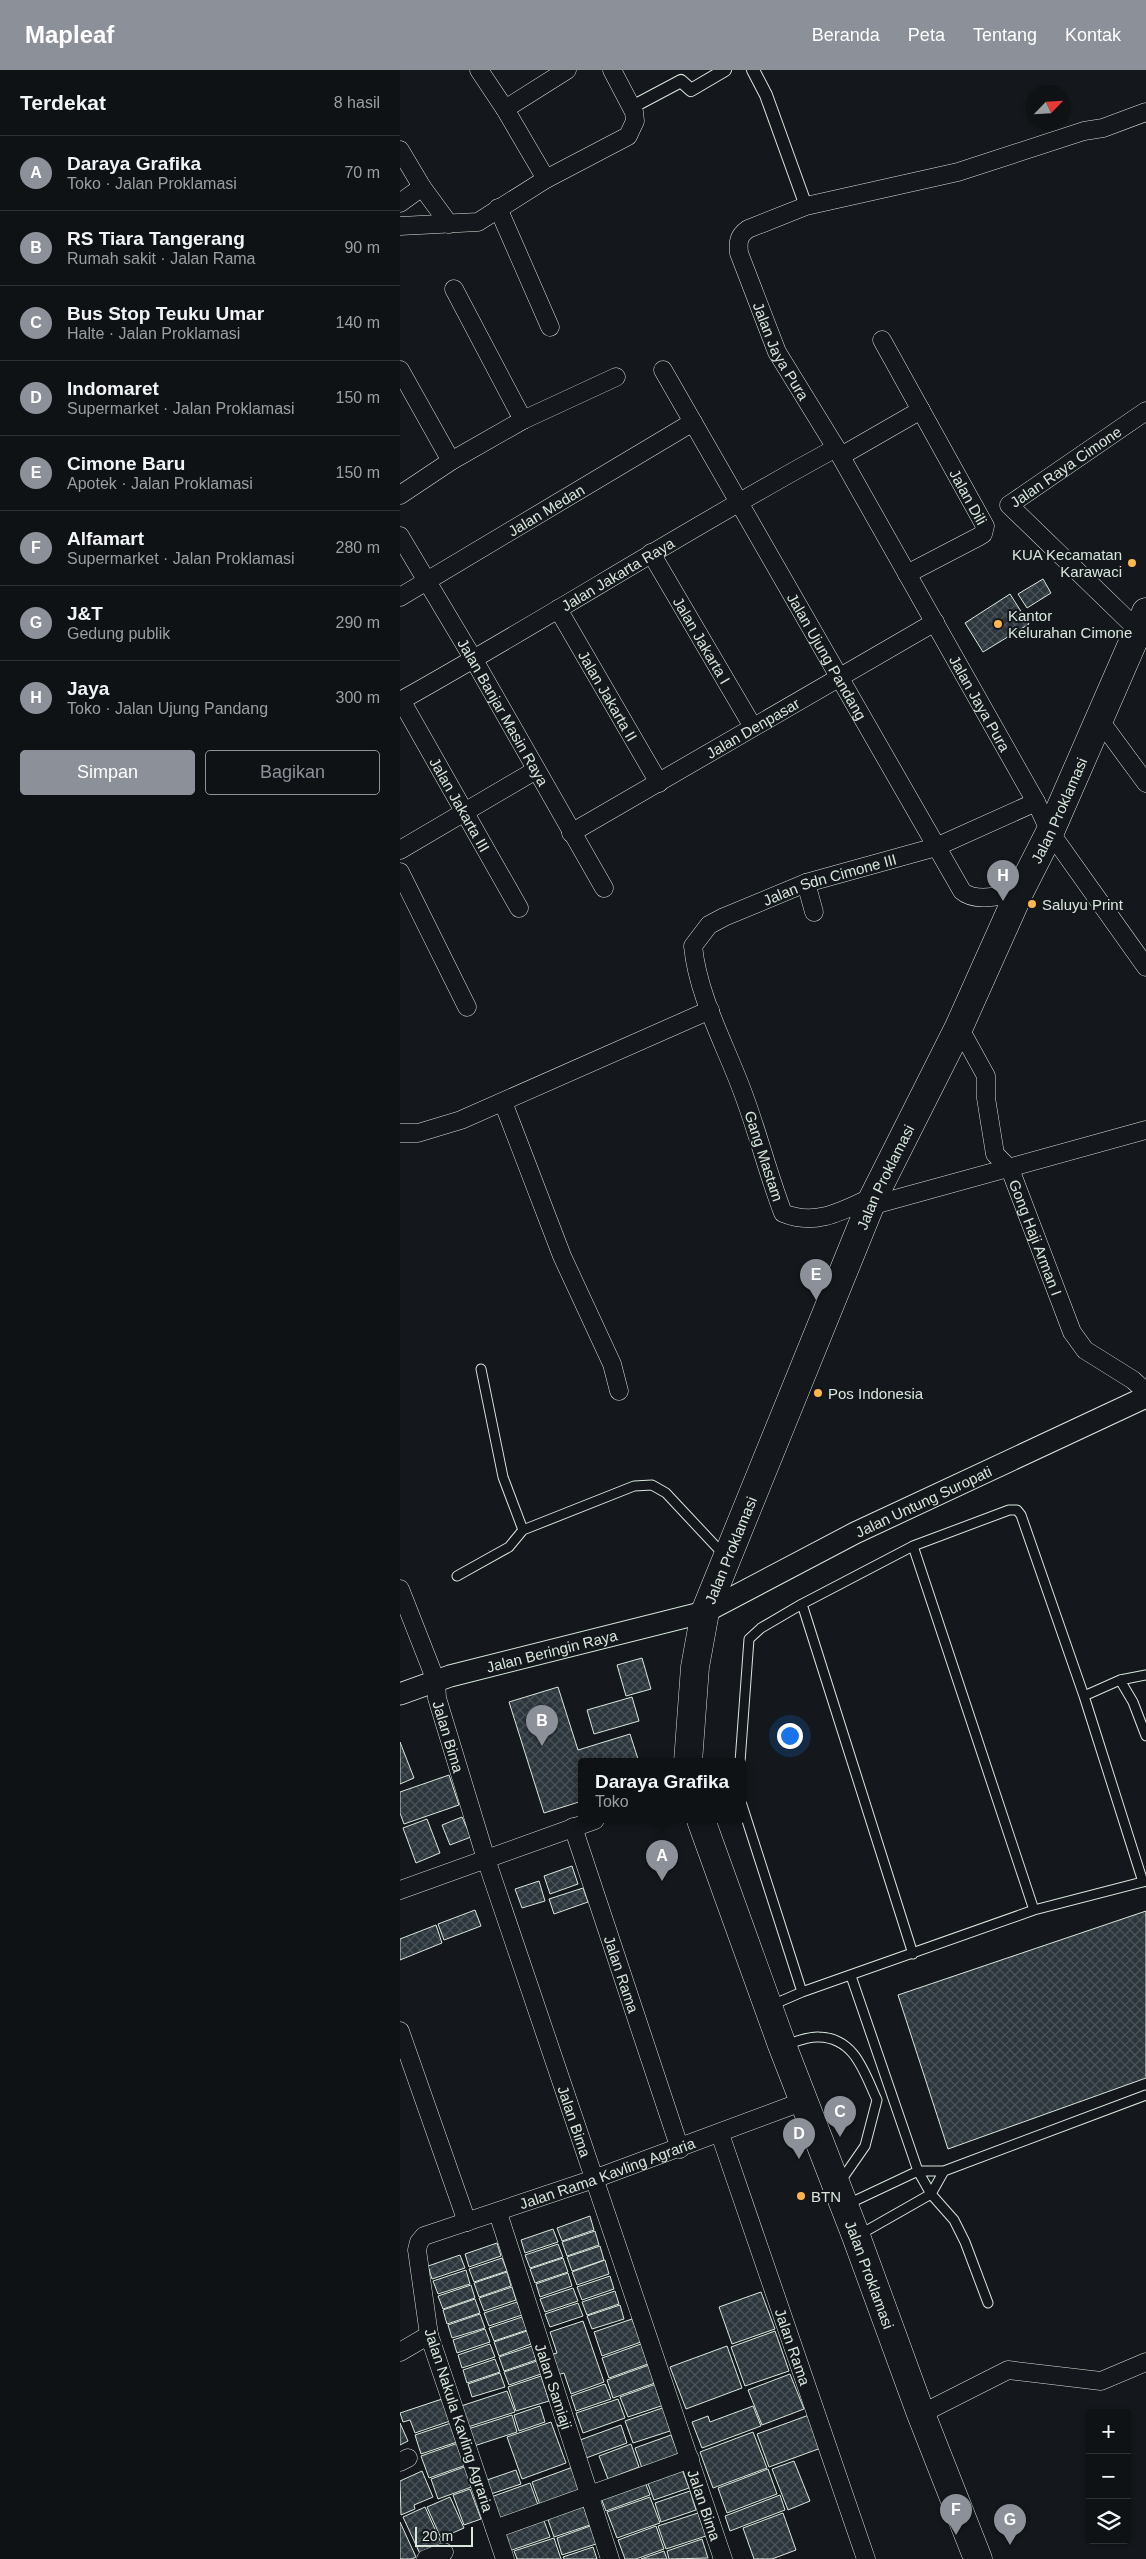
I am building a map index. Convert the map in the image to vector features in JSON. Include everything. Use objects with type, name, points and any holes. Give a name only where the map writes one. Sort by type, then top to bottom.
[{"type":"main road","name":"Jalan Proklamasi","points":[[688,1758],[695,1667],[705,1612],[872,1202],[959,1027],[1019,893],[1050,832],[1142,621]]},
{"type":"main road","name":"Jalan Proklamasi","points":[[702,1823],[782,2045],[856,2236],[920,2414],[978,2559]]},
{"type":"street","points":[[479,70],[505,109],[546,179]]},
{"type":"street","points":[[505,109],[567,70]]},
{"type":"street","points":[[400,226],[478,222],[546,179],[628,136],[635,121],[632,107],[612,70]]},
{"type":"street","points":[[632,107],[681,81],[691,90],[725,70]]},
{"type":"street","points":[[753,70],[766,95],[806,206]]},
{"type":"street","name":"Jalan Jaya Pura","points":[[1146,112],[1103,128],[1084,131],[958,172],[806,206],[748,229],[740,235],[739,253],[777,352],[839,452],[1036,802],[1050,832],[1146,967]]},
{"type":"street","points":[[400,150],[422,187],[449,224]]},
{"type":"street","points":[[400,203],[422,187]]},
{"type":"street","points":[[498,208],[550,327]]},
{"type":"street","points":[[454,288],[524,420]]},
{"type":"street","name":"Jalan Dili","points":[[882,340],[984,522],[985,530],[978,537],[907,574]]},
{"type":"street","points":[[400,370],[451,461]]},
{"type":"street","name":"Jalan Ujung Pandang","points":[[663,370],[962,891],[968,896],[978,897],[1019,893]]},
{"type":"street","points":[[400,495],[451,461],[524,420],[616,377]]},
{"type":"street","points":[[839,452],[921,410]]},
{"type":"street","name":"Jalan Raya Cimone","points":[[1142,621],[1009,505],[1146,411]]},
{"type":"street","name":"Jalan Medan","points":[[400,597],[693,422]]},
{"type":"street","name":"Jalan Jakarta Raya","points":[[401,700],[474,660],[651,553],[739,503],[839,452]]},
{"type":"street","name":"Jalan Banjar Masin Raya","points":[[400,536],[474,660],[604,888]]},
{"type":"street","name":"Jalan Jakarta I","points":[[651,553],[754,727]]},
{"type":"street","name":"Jalan Jakarta II","points":[[558,609],[659,783]]},
{"type":"street","name":"Jalan Denpasar","points":[[571,832],[659,783],[935,622]]},
{"type":"street","name":"Jalan Jakarta III","points":[[401,700],[519,908]]},
{"type":"street","points":[[1099,719],[1146,782]]},
{"type":"street","points":[[400,850],[536,770]]},
{"type":"street","name":"Jalan Sdn Cimone III","points":[[710,1010],[694,958],[693,946],[699,936],[710,926],[724,918],[806,883],[936,847],[1036,802]]},
{"type":"street","points":[[400,872],[467,1007]]},
{"type":"street","points":[[806,883],[814,912]]},
{"type":"street","points":[[400,1133],[418,1133],[461,1120],[710,1010]]},
{"type":"street","name":"Gang Mastam","points":[[710,1010],[744,1094],[783,1213],[791,1216],[826,1218],[872,1202]]},
{"type":"street","name":"Gong Haji Arman I","points":[[959,1027],[986,1076],[986,1098],[995,1154],[1010,1169],[1072,1332],[1085,1350],[1133,1380],[1146,1392]]},
{"type":"street","points":[[503,1102],[562,1256],[612,1364],[619,1392]]},
{"type":"street","points":[[872,1202],[1010,1169],[1146,1130]]},
{"type":"street","name":"Jalan Untung Suropati","points":[[705,1612],[855,1532],[1146,1397]]},
{"type":"street","name":"Jalan Bima","points":[[400,1589],[436,1681],[436,1698],[486,1859],[723,2559]]},
{"type":"street","name":"Jalan Beringin Raya","points":[[400,1694],[436,1681],[705,1612]]},
{"type":"street","points":[[400,1890],[586,1823]]},
{"type":"street","name":"Jalan Rama","points":[[574,1827],[680,2149]]},
{"type":"street","points":[[400,2031],[466,2222]]},
{"type":"street","name":"Jalan Rama Kavling Agraria","points":[[417,2250],[419,2242],[424,2236],[498,2213],[680,2149],[804,2101]]},
{"type":"street","name":"Jalan Rama","points":[[720,2134],[866,2559]]},
{"type":"street","name":"Jalan Samiaji","points":[[498,2213],[610,2559]]},
{"type":"street","name":"Jalan Nakula Kavling Agraria","points":[[417,2250],[429,2335],[505,2559]]},
{"type":"street","points":[[400,2352],[429,2335]]},
{"type":"street","points":[[920,2414],[1008,2370],[1101,2381],[1146,2362]]},
{"type":"street","points":[[495,2529],[690,2459]]},
{"type":"street","points":[[426,2559],[444,2552]]},
{"type":"lane","points":[[481,1369],[503,1477],[523,1530]]},
{"type":"lane","points":[[457,1576],[508,1548],[523,1530],[634,1486],[652,1485],[666,1493],[727,1558]]},
{"type":"lane","points":[[740,1758],[749,1639],[761,1628],[802,1604],[913,1546],[1001,1513],[1017,1510],[1024,1521],[1145,1881],[1034,1910],[852,1976],[802,1992],[768,2007]]},
{"type":"lane","points":[[913,1546],[1034,1910]]},
{"type":"lane","points":[[802,1604],[913,1954]]},
{"type":"lane","points":[[1084,1696],[1120,1680],[1146,1675]]},
{"type":"lane","points":[[1120,1680],[1134,1702],[1146,1736]]},
{"type":"lane","points":[[746,1817],[802,1992]]},
{"type":"lane","points":[[852,1976],[918,2171],[931,2194],[954,2220],[965,2242],[988,2302]]},
{"type":"lane","points":[[782,2045],[818,2036],[841,2041],[855,2052],[877,2100],[865,2146],[840,2196]]},
{"type":"lane","points":[[840,2196],[918,2171],[944,2171],[1146,2094]]},
{"type":"lane","points":[[856,2236],[931,2194],[944,2171]]},
{"type":"building","points":[[1043,579],[1051,593],[1027,608],[1018,594]]},
{"type":"building","points":[[1010,594],[1029,624],[983,652],[965,623]]},
{"type":"building","points":[[642,1658],[651,1689],[626,1696],[617,1665]]},
{"type":"building","points":[[558,1687],[578,1750],[630,1734],[638,1758],[578,1758],[578,1802],[544,1813],[509,1702]]},
{"type":"building","points":[[632,1697],[639,1721],[594,1734],[587,1710]]},
{"type":"building","points":[[400,1742],[414,1778],[400,1784]]},
{"type":"building","points":[[449,1775],[459,1805],[404,1824],[400,1813],[400,1792]]},
{"type":"building","points":[[462,1817],[471,1837],[450,1845],[442,1825]]},
{"type":"building","points":[[427,1819],[440,1853],[416,1863],[403,1828]]},
{"type":"building","points":[[572,1866],[578,1884],[550,1894],[544,1876]]},
{"type":"building","points":[[539,1881],[545,1901],[522,1908],[515,1889]]},
{"type":"building","points":[[583,1888],[588,1902],[554,1914],[549,1899]]},
{"type":"building","points":[[475,1910],[481,1926],[444,1940],[438,1924]]},
{"type":"building","points":[[1146,1911],[1146,2078],[948,2149],[898,1995]]},
{"type":"building","points":[[436,1925],[442,1943],[400,1960],[400,1939]]},
{"type":"building","points":[[590,2216],[594,2230],[562,2241],[557,2228]]},
{"type":"building","points":[[553,2229],[558,2242],[525,2253],[521,2240]]},
{"type":"building","points":[[595,2231],[599,2245],[567,2256],[562,2242]]},
{"type":"building","points":[[497,2243],[501,2256],[469,2267],[465,2254]]},
{"type":"building","points":[[558,2244],[563,2257],[530,2268],[525,2255]]},
{"type":"building","points":[[600,2246],[604,2260],[572,2271],[567,2257]]},
{"type":"building","points":[[460,2255],[465,2268],[432,2279],[428,2266]]},
{"type":"building","points":[[502,2258],[507,2271],[474,2282],[469,2269]]},
{"type":"building","points":[[563,2258],[568,2272],[535,2283],[530,2269]]},
{"type":"building","points":[[605,2260],[609,2274],[577,2285],[572,2272]]},
{"type":"building","points":[[466,2270],[470,2284],[438,2294],[433,2281]]},
{"type":"building","points":[[507,2272],[511,2286],[479,2297],[474,2283]]},
{"type":"building","points":[[568,2273],[572,2286],[540,2297],[536,2284]]},
{"type":"building","points":[[610,2276],[614,2289],[582,2300],[577,2287]]},
{"type":"building","points":[[471,2285],[475,2298],[443,2309],[438,2296]]},
{"type":"building","points":[[512,2287],[516,2300],[484,2311],[479,2298]]},
{"type":"building","points":[[573,2288],[578,2301],[545,2312],[540,2299]]},
{"type":"building","points":[[615,2291],[619,2304],[587,2315],[582,2302]]},
{"type":"building","points":[[761,2292],[775,2329],[732,2344],[719,2307]]},
{"type":"building","points":[[475,2299],[480,2313],[447,2324],[443,2310]]},
{"type":"building","points":[[517,2302],[522,2315],[489,2326],[484,2313]]},
{"type":"building","points":[[578,2303],[583,2316],[550,2327],[545,2314]]},
{"type":"building","points":[[620,2305],[624,2319],[592,2329],[587,2316]]},
{"type":"building","points":[[480,2314],[485,2328],[452,2338],[448,2325]]},
{"type":"building","points":[[522,2317],[527,2330],[494,2341],[489,2328]]},
{"type":"building","points":[[632,2319],[641,2342],[602,2356],[594,2332]]},
{"type":"building","points":[[583,2321],[604,2382],[571,2394],[564,2373],[557,2375],[550,2355],[557,2353],[550,2332]]},
{"type":"building","points":[[485,2329],[490,2342],[457,2353],[453,2340]]},
{"type":"building","points":[[527,2331],[531,2344],[499,2356],[494,2342]]},
{"type":"building","points":[[775,2331],[789,2371],[745,2386],[731,2347]]},
{"type":"building","points":[[490,2344],[495,2357],[462,2368],[458,2355]]},
{"type":"building","points":[[641,2344],[648,2364],[609,2378],[602,2358]]},
{"type":"building","points":[[532,2346],[536,2360],[504,2371],[499,2357]]},
{"type":"building","points":[[727,2346],[742,2388],[686,2409],[670,2367]]},
{"type":"building","points":[[495,2359],[500,2372],[467,2383],[463,2370]]},
{"type":"building","points":[[537,2361],[541,2374],[509,2385],[504,2372]]},
{"type":"building","points":[[649,2365],[655,2383],[613,2398],[607,2380]]},
{"type":"building","points":[[500,2373],[505,2387],[472,2397],[468,2384]]},
{"type":"building","points":[[790,2374],[804,2409],[762,2425],[748,2390]]},
{"type":"building","points":[[541,2376],[549,2401],[516,2411],[508,2387]]},
{"type":"building","points":[[605,2384],[611,2399],[576,2411],[571,2396]]},
{"type":"building","points":[[656,2384],[664,2405],[628,2417],[620,2397]]},
{"type":"building","points":[[507,2391],[515,2412],[468,2427],[461,2406]]},
{"type":"building","points":[[445,2398],[453,2420],[415,2433],[410,2420],[403,2422],[400,2413]]},
{"type":"building","points":[[618,2399],[625,2418],[583,2433],[576,2413]]},
{"type":"building","points":[[540,2406],[545,2422],[519,2431],[514,2415]]},
{"type":"building","points":[[753,2406],[761,2426],[702,2448],[692,2422],[708,2416],[710,2422]]},
{"type":"building","points":[[665,2407],[673,2430],[633,2443],[625,2421]]},
{"type":"building","points":[[512,2415],[517,2432],[474,2446],[468,2429]]},
{"type":"building","points":[[809,2415],[821,2448],[769,2467],[757,2434]]},
{"type":"building","points":[[454,2422],[460,2441],[421,2454],[415,2435]]},
{"type":"building","points":[[551,2422],[566,2463],[522,2479],[507,2437]]},
{"type":"building","points":[[400,2423],[408,2441],[400,2445]]},
{"type":"building","points":[[621,2425],[627,2443],[586,2458],[580,2440]]},
{"type":"building","points":[[753,2432],[767,2468],[713,2488],[700,2452]]},
{"type":"building","points":[[671,2435],[679,2455],[642,2468],[635,2448]]},
{"type":"building","points":[[461,2442],[469,2464],[429,2478],[421,2456]]},
{"type":"building","points":[[631,2444],[639,2467],[608,2479],[599,2456]]},
{"type":"building","points":[[794,2461],[810,2501],[788,2510],[772,2469]]},
{"type":"building","points":[[467,2466],[474,2486],[438,2499],[431,2479]]},
{"type":"building","points":[[573,2467],[581,2490],[540,2505],[532,2482]]},
{"type":"building","points":[[682,2469],[689,2488],[654,2500],[647,2481]]},
{"type":"building","points":[[768,2469],[777,2494],[727,2513],[718,2488]]},
{"type":"building","points":[[516,2470],[521,2484],[488,2495],[484,2481]]},
{"type":"building","points":[[422,2471],[433,2497],[414,2505],[415,2509],[401,2515],[400,2481]]},
{"type":"building","points":[[645,2482],[650,2495],[606,2511],[601,2498]]},
{"type":"building","points":[[530,2483],[538,2505],[499,2519],[491,2497]]},
{"type":"building","points":[[470,2489],[481,2519],[464,2525],[453,2495]]},
{"type":"building","points":[[690,2491],[696,2510],[661,2522],[655,2503]]},
{"type":"building","points":[[780,2495],[785,2510],[730,2531],[725,2516]]},
{"type":"building","points":[[450,2497],[464,2528],[441,2538],[427,2507]]},
{"type":"building","points":[[650,2497],[660,2523],[617,2538],[607,2512]]},
{"type":"building","points":[[582,2502],[590,2525],[554,2537],[546,2514]]},
{"type":"building","points":[[425,2507],[443,2547],[421,2556],[403,2517]]},
{"type":"building","points":[[698,2513],[706,2536],[666,2549],[658,2526]]},
{"type":"building","points":[[783,2513],[796,2550],[772,2559],[754,2559],[743,2528]]},
{"type":"building","points":[[543,2518],[550,2537],[509,2551],[503,2532]]},
{"type":"building","points":[[400,2522],[416,2557],[412,2559],[400,2559]]},
{"type":"building","points":[[593,2525],[599,2543],[562,2555],[557,2538]]},
{"type":"building","points":[[656,2526],[664,2549],[636,2559],[625,2559],[618,2540]]},
{"type":"building","points":[[554,2538],[561,2559],[517,2559],[514,2551]]},
{"type":"building","points":[[702,2539],[708,2558],[669,2559],[667,2551]]},
{"type":"building","points":[[593,2547],[597,2559],[564,2559],[563,2557]]},
{"type":"building","points":[[664,2551],[667,2559],[641,2559]]},
{"type":"place","name":"KUA Kecamatan Karawaci","points":[[1132,563]]},
{"type":"place","name":"Kantor Kelurahan Cimone","points":[[998,624]]},
{"type":"place","name":"Jaya","points":[[1003,901]]},
{"type":"place","name":"Saluyu Print","points":[[1032,904]]},
{"type":"place","name":"Cimone Baru","points":[[816,1300]]},
{"type":"place","name":"Pos Indonesia","points":[[818,1393]]},
{"type":"place","name":"RS Tiara Tangerang","points":[[542,1746]]},
{"type":"place","name":"Daraya Grafika","points":[[662,1881]]},
{"type":"place","name":"Bus Stop Teuku Umar","points":[[840,2137]]},
{"type":"place","name":"Indomaret","points":[[799,2159]]},
{"type":"place","name":"BTN","points":[[801,2196]]},
{"type":"place","name":"Alfamart","points":[[956,2535]]},
{"type":"place","name":"J&T","points":[[1010,2545]]}]
